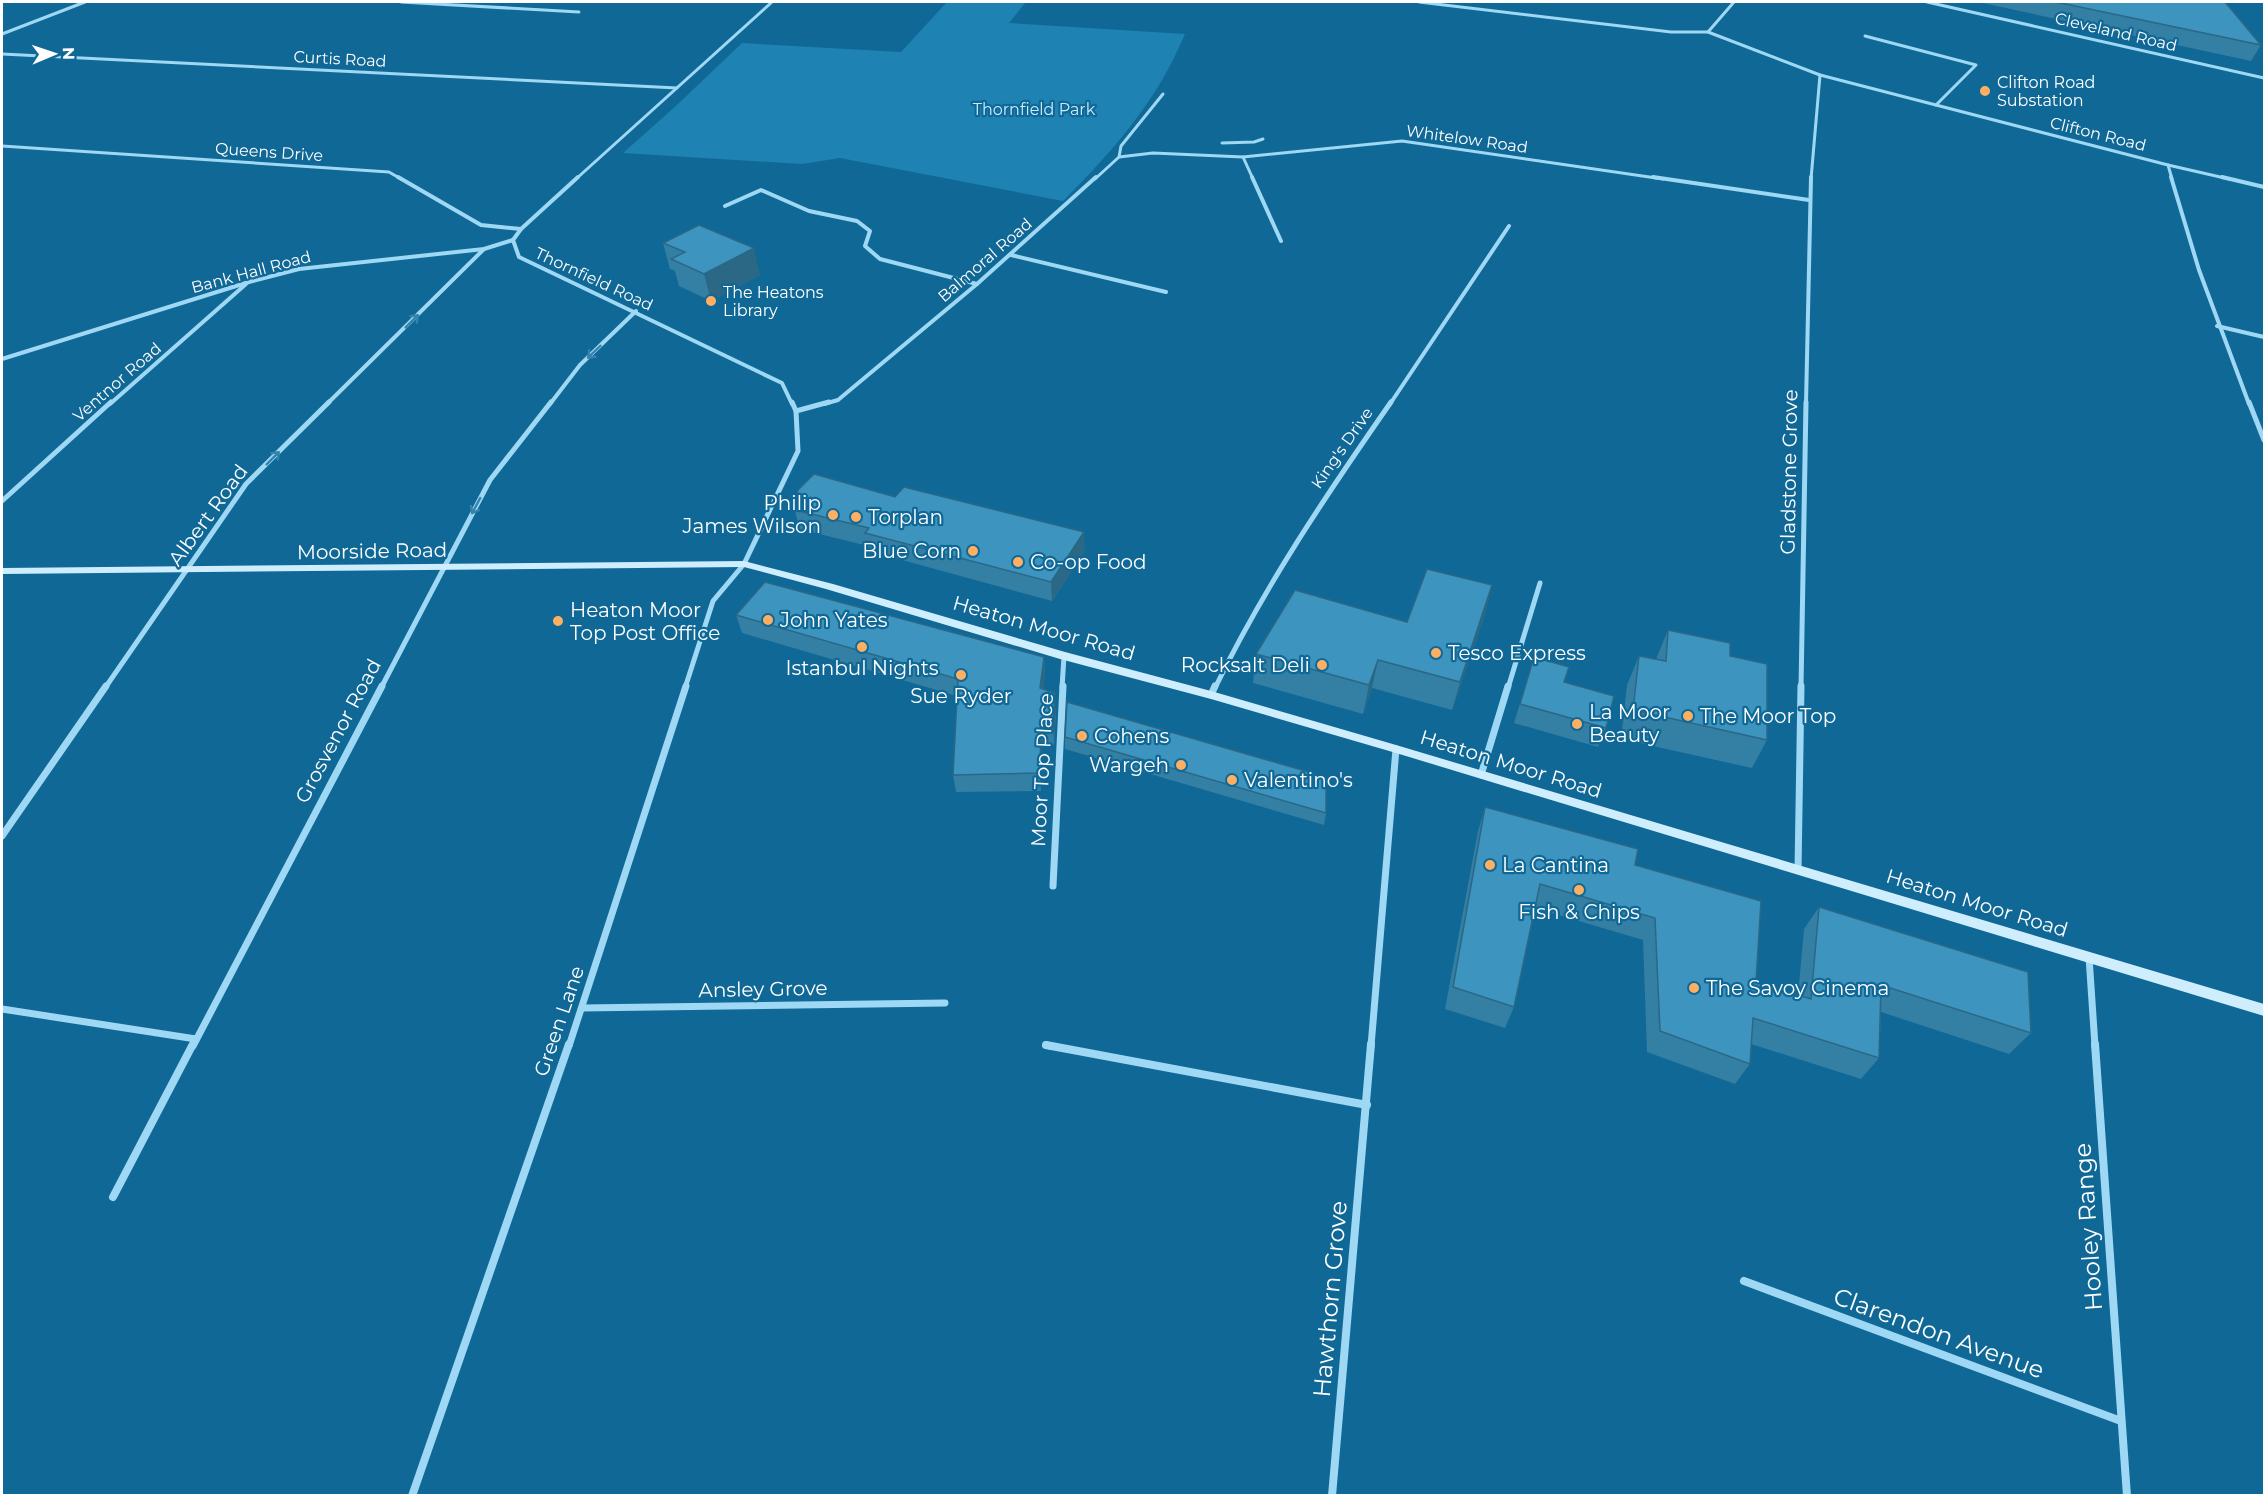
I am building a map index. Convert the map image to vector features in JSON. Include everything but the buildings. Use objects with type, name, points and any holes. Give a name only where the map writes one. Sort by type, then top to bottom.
[{"type":"main road","name":"Heaton Moor Road","points":[[744,564],[830,586],[1064,656],[1211,695],[1396,749],[2265,1010]]},
{"type":"main road","name":"Moorside Road","points":[[2,571],[744,564]]},
{"type":"street","points":[[2,34],[85,2]]},
{"type":"street","points":[[401,2],[579,12]]},
{"type":"street","name":"Thornfield Road","points":[[744,564],[798,451],[796,411],[782,383],[636,311],[519,257],[513,240],[521,229],[772,2]]},
{"type":"street","points":[[1419,2],[1460,3],[1671,32],[1708,32],[1734,2]]},
{"type":"street","name":"Cleveland Road","points":[[1927,2],[2265,78]]},
{"type":"street","name":"Clifton Road","points":[[1708,32],[1821,75],[2168,165],[2179,212],[2217,326],[2265,440]]},
{"type":"street","points":[[1865,36],[1976,65],[1936,105]]},
{"type":"street","name":"Curtis Road","points":[[2,54],[677,88]]},
{"type":"street","name":"Gladstone Grove","points":[[1798,870],[1809,200],[1821,75]]},
{"type":"street","name":"Balmoral Road","points":[[796,411],[838,400],[1011,255],[1119,157],[1121,146],[1163,93]]},
{"type":"street","points":[[1222,143],[1263,139]]},
{"type":"street","name":"Whitelow Road","points":[[1119,157],[1153,153],[1243,157],[1402,141],[1809,200]]},
{"type":"street","points":[[1247,142],[1252,156]]},
{"type":"street","name":"Queens Drive","points":[[2,146],[389,172],[482,225],[521,229]]},
{"type":"street","points":[[1243,157],[1281,241]]},
{"type":"street","points":[[2168,165],[2265,187]]},
{"type":"street","points":[[725,206],[761,189],[809,211],[857,221],[870,231],[866,246],[880,259],[977,284]]},
{"type":"street","name":"King's Drive","points":[[1211,695],[1246,624],[1323,498],[1432,343],[1509,226]]},
{"type":"street","name":"Bank Hall Road","points":[[2,359],[249,282],[298,269],[484,249],[513,240]]},
{"type":"street","name":"Albert Road","points":[[2,836],[246,483],[484,249]]},
{"type":"street","points":[[1011,255],[1166,292]]},
{"type":"street","name":"Ventnor Road","points":[[2,501],[15,487],[249,282]]},
{"type":"street","name":"Grosvenor Road","points":[[113,1197],[490,480],[580,365],[636,311]]},
{"type":"street","points":[[2217,326],[2265,336]]},
{"type":"street","name":"Green Lane","points":[[412,1496],[582,1008],[713,601],[744,564]]},
{"type":"street","name":"Heaton Moor Road","points":[[1481,775],[1540,583]]},
{"type":"street","name":"Moor Top Place","points":[[1053,886],[1064,656]]},
{"type":"street","name":"Hawthorn Grove","points":[[1332,1496],[1396,749]]},
{"type":"street","name":"Hooley Range","points":[[2089,957],[2127,1496]]},
{"type":"street","name":"Ansley Grove","points":[[582,1008],[945,1003]]},
{"type":"street","points":[[2,1009],[196,1039]]},
{"type":"street","points":[[1046,1045],[1366,1105]]},
{"type":"street","name":"Clarendon Avenue","points":[[1744,1281],[2121,1421]]},
{"type":"green space","name":"Thornfield Park","points":[[947,2],[1026,2],[1009,23],[1185,34],[1161,81],[1133,124],[1100,163],[1063,201],[840,158],[802,164],[623,153],[742,43],[901,52]]},
{"type":"place","name":"Clifton Road Substation","points":[[1985,91]]},
{"type":"place","name":"The Heatons Library","points":[[711,301]]},
{"type":"place","name":"Philip James Wilson","points":[[833,515]]},
{"type":"place","name":"Torplan","points":[[856,517]]},
{"type":"place","name":"Blue Corn","points":[[973,551]]},
{"type":"place","name":"Co-op Food","points":[[1018,562]]},
{"type":"place","name":"John Yates","points":[[768,620]]},
{"type":"place","name":"Heaton Moor Top Post Office","points":[[558,621]]},
{"type":"place","name":"Istanbul Nights","points":[[862,647]]},
{"type":"place","name":"Tesco Express","points":[[1436,653]]},
{"type":"place","name":"Rocksalt Deli","points":[[1322,665]]},
{"type":"place","name":"Sue Ryder","points":[[961,675]]},
{"type":"place","name":"The Moor Top","points":[[1688,716]]},
{"type":"place","name":"La Moor Beauty","points":[[1577,724]]},
{"type":"place","name":"Cohens","points":[[1082,736]]},
{"type":"place","name":"Wargeh","points":[[1181,765]]},
{"type":"place","name":"Valentino's","points":[[1232,780]]},
{"type":"place","name":"La Cantina","points":[[1490,865]]},
{"type":"place","name":"Fish & Chips","points":[[1579,890]]},
{"type":"place","name":"The Savoy Cinema","points":[[1694,988]]}]
